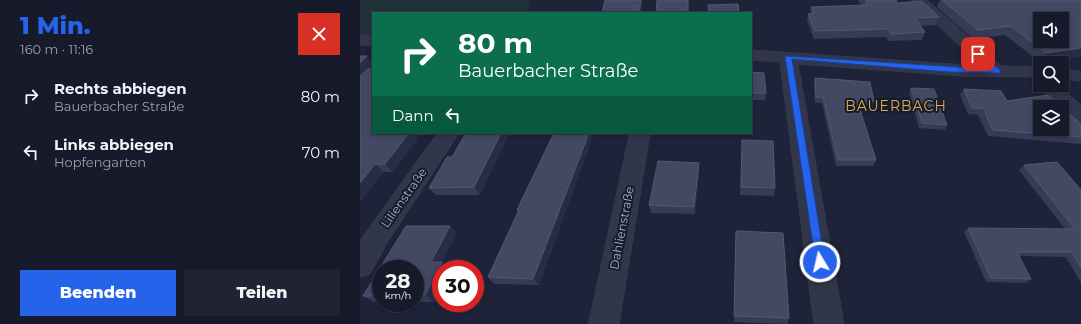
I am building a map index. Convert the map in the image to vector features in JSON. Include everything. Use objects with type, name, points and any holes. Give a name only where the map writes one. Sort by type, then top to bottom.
[{"type":"street","points":[[919,0],[997,72]]},
{"type":"street","points":[[360,40],[372,40]]},
{"type":"street","points":[[752,55],[1033,75]]},
{"type":"street","points":[[788,57],[829,324]]},
{"type":"street","points":[[1069,75],[1081,76]]},
{"type":"street","points":[[1054,92],[1081,115]]},
{"type":"street","name":"Lilienstraße","points":[[360,265],[369,235],[448,134]]},
{"type":"street","name":"Dahlienstraße","points":[[604,324],[640,134]]},
{"type":"shaded area","points":[[360,0],[530,0],[529,12],[372,12],[372,35],[360,34]]},
{"type":"building","points":[[605,0],[641,0],[639,12],[602,12]]},
{"type":"building","points":[[657,0],[688,0],[688,12],[656,12]]},
{"type":"building","points":[[865,0],[896,0],[898,3],[922,1],[939,17],[915,18],[925,32],[891,34],[888,29],[815,31],[808,14],[814,13],[811,7],[868,5]]},
{"type":"building","points":[[942,0],[1081,0],[1081,48],[1046,53],[1040,48],[1069,48],[1069,12],[1033,12],[1033,43],[1011,26],[978,30]]},
{"type":"building","points":[[738,4],[739,12],[709,12],[708,5]]},
{"type":"building","points":[[360,56],[367,56],[360,63]]},
{"type":"building","points":[[368,69],[372,69],[372,134],[408,134],[385,164],[375,164],[360,183],[360,76]]},
{"type":"building","points":[[752,72],[764,73],[766,93],[752,93]]},
{"type":"building","points":[[815,78],[870,82],[874,101],[857,100],[876,160],[838,160],[823,97],[816,97]]},
{"type":"building","points":[[911,88],[934,89],[947,125],[922,123]]},
{"type":"building","points":[[964,89],[1001,91],[1007,101],[1048,95],[1053,100],[1033,100],[1033,133],[993,130],[983,108],[972,108]]},
{"type":"building","points":[[1069,114],[1081,124],[1081,137],[1068,136]]},
{"type":"building","points":[[465,134],[500,134],[474,187],[429,188],[447,157],[452,157]]},
{"type":"building","points":[[554,134],[589,134],[533,279],[488,277],[519,210],[517,210]]},
{"type":"building","points":[[742,140],[773,141],[775,188],[741,187]]},
{"type":"building","points":[[658,161],[699,163],[694,207],[649,205]]},
{"type":"building","points":[[1057,162],[1081,190],[1081,268],[1072,252],[1017,252],[1031,279],[991,278],[968,228],[1075,229],[1024,165]]},
{"type":"building","points":[[406,226],[450,226],[431,262],[432,281],[425,295],[424,260],[385,260]]},
{"type":"building","points":[[736,231],[783,233],[789,318],[734,316]]},
{"type":"building","points":[[372,281],[372,296],[363,296]]},
{"type":"district","name":"BAUERBACH","points":[[896,106]]},
{"type":"route","points":[[820,262],[788,57],[949,70],[997,72],[978,54]]}]
